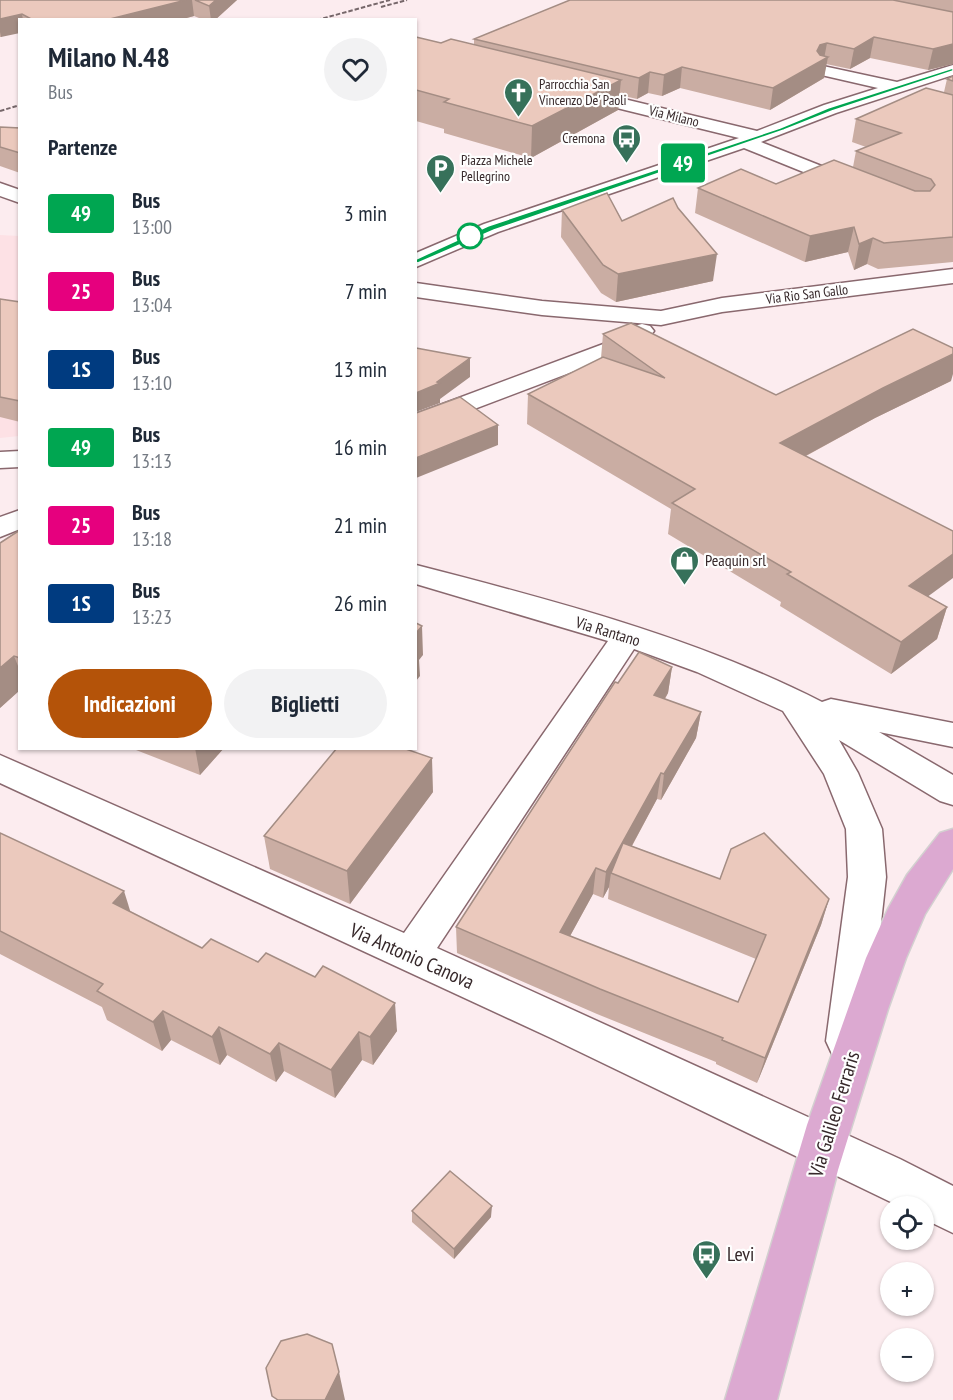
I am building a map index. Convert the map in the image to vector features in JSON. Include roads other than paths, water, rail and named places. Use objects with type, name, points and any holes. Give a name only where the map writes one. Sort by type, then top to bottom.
[{"type":"main road","name":"Via Galileo Ferraris","points":[[751,1400],[823,1146],[892,939],[914,898],[953,843]]},
{"type":"street","points":[[823,71],[890,89],[914,101]]},
{"type":"street","points":[[417,261],[491,228],[890,89],[948,74]]},
{"type":"street","name":"Via Milano","points":[[556,87],[751,139],[874,193]]},
{"type":"street","points":[[0,189],[18,196]]},
{"type":"street","name":"Via Rio San Gallo","points":[[417,290],[542,308],[661,318],[722,305],[953,276]]},
{"type":"street","name":"Via Rio San Gallo","points":[[417,423],[614,348],[661,318]]},
{"type":"street","points":[[0,460],[18,459]]},
{"type":"street","name":"Via Rantano","points":[[417,574],[627,636],[751,682],[794,703],[953,792]]},
{"type":"street","points":[[410,956],[627,636]]},
{"type":"street","name":"Via Rantano","points":[[794,703],[953,735]]},
{"type":"street","name":"Via Rantano","points":[[794,703],[819,736],[841,773],[864,829],[867,877],[843,1082]]},
{"type":"street","name":"Via Antonio Canova","points":[[0,768],[410,956],[566,1024],[904,1184],[953,1210]]},
{"type":"railway","points":[[324,18],[390,0]]},
{"type":"railway","points":[[381,7],[407,0]]},
{"type":"railway","points":[[0,111],[18,106]]},
{"type":"place","name":"Parrocchia San Vincenzo De' Paoli","points":[[518,118]]},
{"type":"place","name":"Cremona","points":[[626,164]]},
{"type":"place","name":"Piazza Michele Pellegrino","points":[[440,194]]},
{"type":"place","name":"Peaquin srl","points":[[684,586]]},
{"type":"place","name":"Levi","points":[[706,1280]]}]
